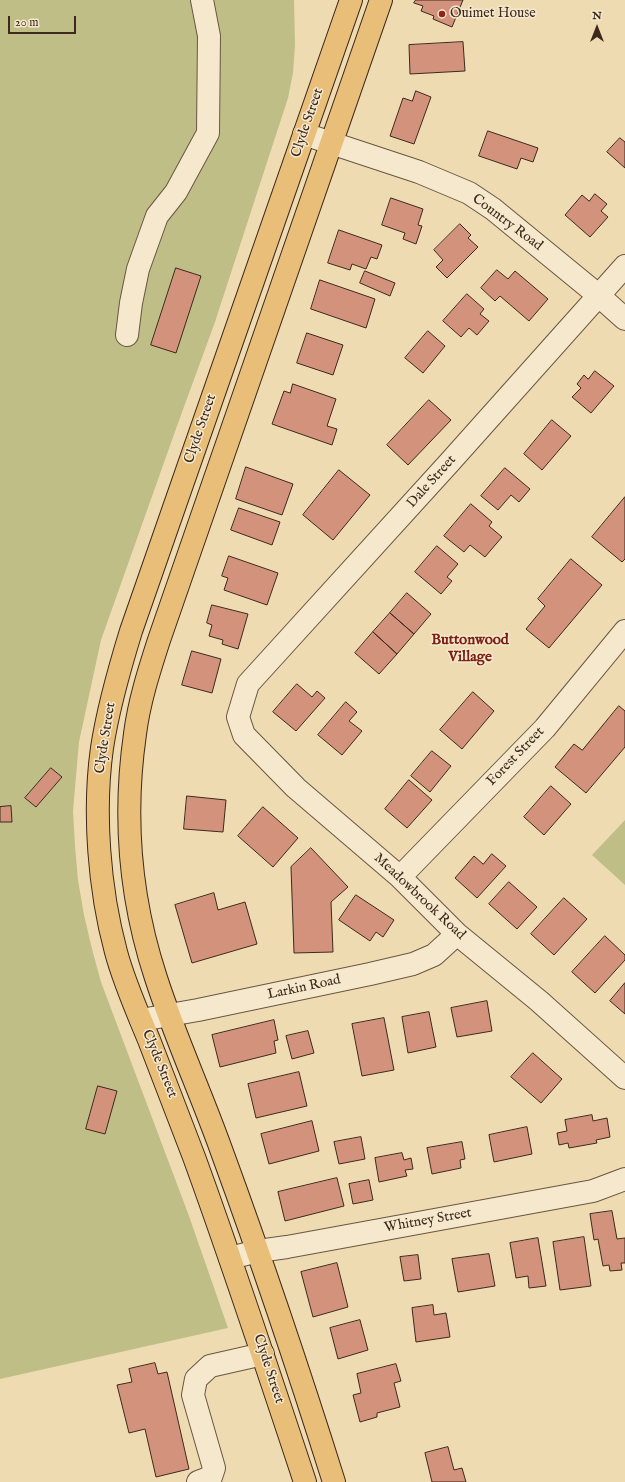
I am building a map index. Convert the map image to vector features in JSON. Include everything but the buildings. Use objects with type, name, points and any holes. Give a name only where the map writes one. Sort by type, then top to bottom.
[{"type":"main road","name":"Clyde Street","points":[[305,1482],[230,1258],[172,1099],[116,953],[100,871],[99,779],[106,728],[114,687],[134,624],[351,0]]},
{"type":"main road","name":"Clyde Street","points":[[334,1482],[258,1251],[219,1142],[168,1015],[146,945],[131,868],[130,781],[135,733],[149,672],[159,640],[381,0]]},
{"type":"street","points":[[127,335],[138,269],[158,216],[176,192],[208,133],[208,36],[202,0]]},
{"type":"street","name":"Country Road","points":[[304,134],[419,172],[469,193],[493,209],[598,294],[625,319]]},
{"type":"street","name":"Dale Street","points":[[242,700],[248,684],[449,463],[598,294],[625,266]]},
{"type":"street","name":"Forest Street","points":[[400,877],[545,728],[625,631]]},
{"type":"street","name":"Meadowbrook Road","points":[[242,700],[238,717],[244,735],[296,788],[400,877],[457,934],[539,1001],[625,1078]]},
{"type":"street","name":"Larkin Road","points":[[141,1020],[413,964],[434,954],[457,934]]},
{"type":"street","name":"Whitney Street","points":[[230,1258],[258,1251],[593,1190],[625,1179]]},
{"type":"street","points":[[198,1482],[211,1477],[214,1468],[193,1395],[196,1379],[210,1366],[263,1354]]},
{"type":"shaded area","points":[[0,0],[294,0],[295,45],[293,73],[288,98],[215,322],[101,640],[79,742],[73,811],[78,880],[84,915],[101,982],[189,1216],[228,1328],[0,1379]]},
{"type":"shaded area","points":[[625,820],[625,885],[592,855]]},
{"type":"place","name":"Ouimet House","points":[[442,14]]},
{"type":"district","name":"Buttonwood Village","points":[[470,650]]}]
